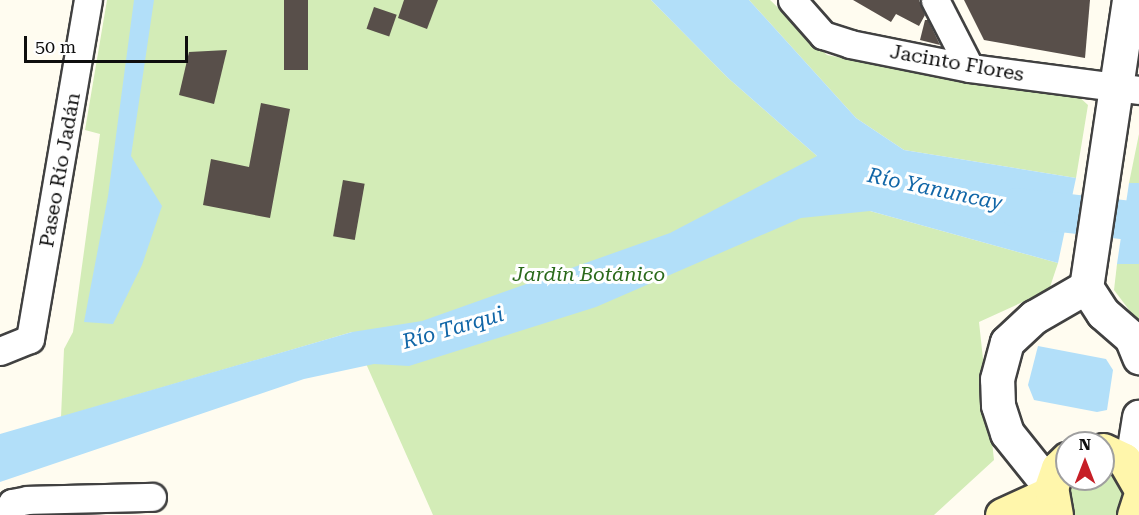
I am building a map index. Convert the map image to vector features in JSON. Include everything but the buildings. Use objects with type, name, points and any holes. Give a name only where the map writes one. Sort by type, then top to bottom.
[{"type":"main road","points":[[1115,461],[1136,480],[1134,515]]},
{"type":"main road","points":[[1002,515],[1052,499],[1055,484]]},
{"type":"street","name":"Paseo Río Jadán","points":[[0,351],[30,339],[88,0]]},
{"type":"street","name":"Jacinto Flores","points":[[792,0],[823,35],[970,68],[1126,89]]},
{"type":"street","points":[[935,0],[970,68]]},
{"type":"street","points":[[1129,0],[1126,89],[1105,149],[1086,287],[1103,313],[1131,337],[1139,357]]},
{"type":"street","points":[[1052,499],[1007,433],[998,405],[997,379],[1007,342],[1034,317],[1086,287]]},
{"type":"street","points":[[1136,480],[1139,417]]},
{"type":"street","points":[[7,515],[12,503],[27,500],[152,497]]},
{"type":"green space","name":"Jardín Botánico","points":[[107,0],[651,0],[728,78],[817,156],[870,211],[1058,263],[1049,290],[979,322],[994,460],[934,515],[433,515],[352,332],[61,417],[64,349],[73,332],[100,134],[85,130]]},
{"type":"green space","points":[[749,0],[770,0],[827,55],[919,73],[1077,95],[1088,105],[1076,178],[904,150],[856,118]]},
{"type":"green space","points":[[1139,134],[1139,183],[1129,183]]},
{"type":"green space","points":[[1117,264],[1139,264],[1139,323],[1114,290]]},
{"type":"green space","points":[[1115,472],[1125,489],[1122,509],[1117,515],[1072,515],[1066,491],[1115,491]]},
{"type":"water","points":[[134,0],[154,0],[131,156],[162,206],[142,265],[113,324],[84,322],[108,196]]},
{"type":"water","name":"Río Tarqui","points":[[651,0],[749,0],[856,118],[904,150],[1076,178],[1058,263],[870,211],[801,218],[596,307],[409,366],[374,364],[304,379],[0,482],[0,434],[352,332],[422,321],[670,233],[817,156],[728,78]]},
{"type":"water","points":[[1129,183],[1139,183],[1139,264],[1117,264]]},
{"type":"water","points":[[1038,346],[1106,359],[1113,370],[1107,410],[1097,412],[1034,400],[1028,385]]},
{"type":"waterway","name":"Río Yanuncay","points":[[1016,207],[1139,221]]}]
